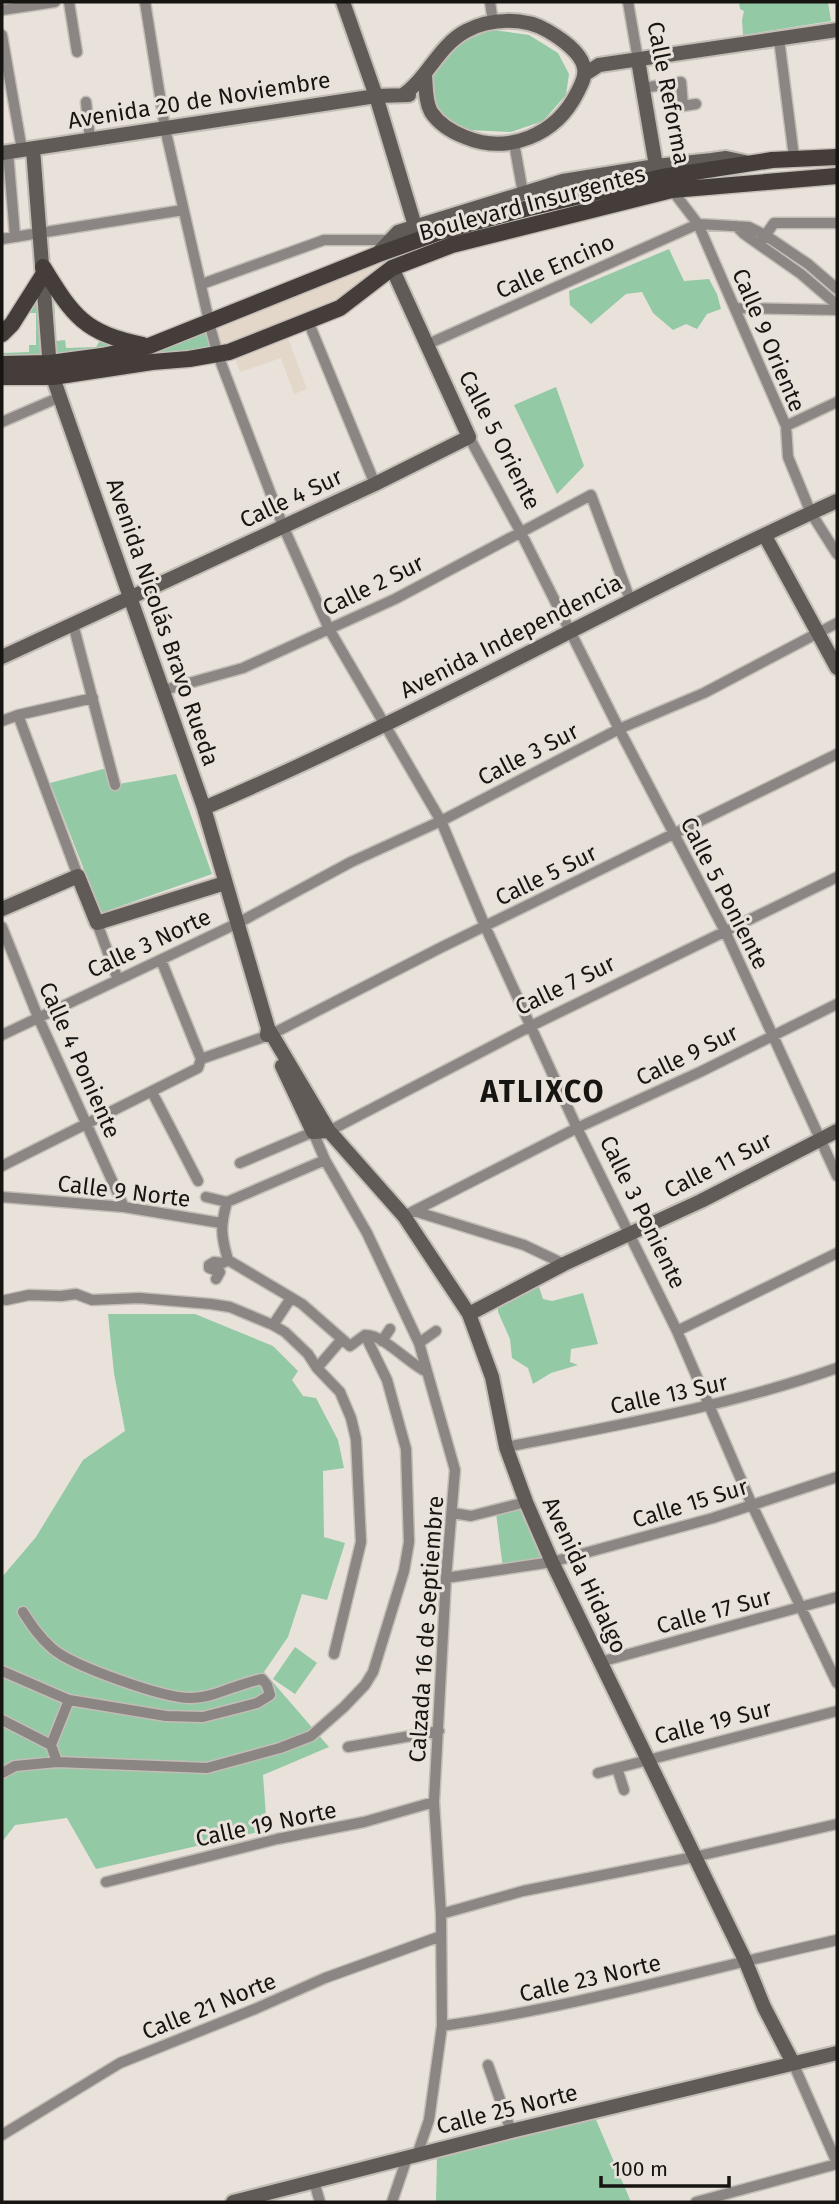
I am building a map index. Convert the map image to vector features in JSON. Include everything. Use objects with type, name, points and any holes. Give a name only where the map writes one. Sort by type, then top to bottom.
[{"type":"main road","name":"Boulevard Insurgentes","points":[[52,370],[149,346],[210,327],[376,255],[481,220],[663,178],[794,157],[837,158]]},
{"type":"main road","name":"Boulevard Insurgentes","points":[[52,370],[218,355],[340,308],[392,268],[452,245],[663,178],[837,176]]},
{"type":"main road","points":[[2,334],[12,324],[43,271],[65,304],[83,322],[110,337],[149,346]]},
{"type":"main road","points":[[2,364],[52,370]]},
{"type":"main road","points":[[2,377],[52,370]]},
{"type":"street","points":[[2,10],[55,2]]},
{"type":"street","points":[[69,2],[77,52]]},
{"type":"street","name":"Calle 3 Poniente","points":[[145,2],[164,128],[210,327],[218,355],[283,526],[329,629],[441,821],[485,926],[577,1128],[677,1331],[752,1505],[837,1683]]},
{"type":"street","points":[[343,2],[376,96],[415,226]]},
{"type":"street","points":[[490,2],[493,22]]},
{"type":"street","name":"Calle Reforma","points":[[628,2],[663,178]]},
{"type":"street","points":[[402,95],[425,75],[445,47],[466,31],[493,22],[510,20],[546,29],[561,40],[583,68]]},
{"type":"street","points":[[583,68],[837,30]]},
{"type":"street","points":[[2,35],[16,151],[15,236]]},
{"type":"street","points":[[779,38],[794,157]]},
{"type":"street","points":[[425,75],[427,100],[441,124],[474,141],[492,144],[514,143],[546,130],[562,116],[574,100],[583,68]]},
{"type":"street","points":[[643,88],[681,82],[683,106],[696,104]]},
{"type":"street","name":"Avenida 20 de Noviembre","points":[[16,151],[376,96],[402,95],[427,100]]},
{"type":"street","points":[[86,102],[90,139]]},
{"type":"street","points":[[514,143],[523,193]]},
{"type":"street","name":"Avenida Nicolás Bravo Rueda","points":[[16,151],[40,232],[52,370],[164,690],[226,883]]},
{"type":"street","name":"Boulevard Insurgentes","points":[[376,255],[398,232],[563,181],[663,178]]},
{"type":"street","name":"Calle 9 Oriente","points":[[663,178],[698,224],[786,426],[788,457],[811,513],[837,554]]},
{"type":"street","points":[[2,239],[183,210]]},
{"type":"street","points":[[762,239],[774,223],[837,223]]},
{"type":"street","points":[[698,224],[749,227],[837,305]]},
{"type":"street","name":"Calle Encino","points":[[428,344],[698,224]]},
{"type":"street","points":[[762,239],[808,264],[837,289]]},
{"type":"street","points":[[202,284],[324,240],[391,240]]},
{"type":"street","name":"Calle 5 Oriente","points":[[392,268],[469,437],[570,631]]},
{"type":"street","points":[[735,308],[837,310]]},
{"type":"street","points":[[308,321],[375,484]]},
{"type":"street","points":[[2,422],[60,397]]},
{"type":"street","points":[[786,426],[837,402]]},
{"type":"street","name":"Calle 4 Sur","points":[[2,657],[375,484],[469,437]]},
{"type":"street","name":"Calle 2 Sur","points":[[164,690],[243,668],[395,599],[591,495],[631,602]]},
{"type":"street","name":"Avenida Independencia","points":[[204,808],[384,726],[570,631],[837,501]]},
{"type":"street","points":[[765,536],[837,668]]},
{"type":"street","name":"Calle 3 Sur","points":[[238,923],[351,862],[441,821],[619,729],[704,693],[837,623]]},
{"type":"street","points":[[73,624],[116,785]]},
{"type":"street","name":"Calle 5 Poniente","points":[[570,631],[725,931],[837,1176]]},
{"type":"street","points":[[2,721],[93,698]]},
{"type":"street","points":[[18,715],[118,981]]},
{"type":"street","name":"Calle 5 Sur","points":[[2,1166],[198,1068],[201,1059],[269,1032],[837,754]]},
{"type":"street","points":[[2,909],[78,876]]},
{"type":"street","name":"Calle 7 Sur","points":[[313,1132],[329,1131],[531,1026],[837,877]]},
{"type":"street","points":[[97,923],[226,883]]},
{"type":"street","name":"Avenida Hidalgo","points":[[226,883],[269,1032],[313,1132]]},
{"type":"street","name":"Calle 3 Norte","points":[[2,1035],[238,923]]},
{"type":"street","name":"Calle 4 Poniente","points":[[2,927],[38,1017],[124,1207]]},
{"type":"street","points":[[162,960],[201,1059]]},
{"type":"street","name":"Calle 9 Sur","points":[[409,1213],[577,1128],[700,1072],[837,1004]]},
{"type":"street","name":"Avenida Hidalgo","points":[[269,1032],[329,1131],[409,1213],[469,1314],[492,1377],[506,1447],[526,1502],[552,1562],[745,1960],[837,2164]]},
{"type":"street","points":[[152,1092],[198,1181]]},
{"type":"street","name":"Calle 11 Sur","points":[[469,1314],[564,1264],[701,1201],[837,1130]]},
{"type":"street","points":[[240,1163],[313,1132]]},
{"type":"street","name":"Calzada 16 de Septiembre","points":[[313,1132],[325,1160],[368,1233],[418,1343],[455,1470],[446,1578],[434,1802],[441,1914],[442,2026],[429,2120],[392,2202]]},
{"type":"street","points":[[206,1197],[228,1202],[325,1160]]},
{"type":"street","name":"Calle 9 Norte","points":[[2,1197],[124,1207],[221,1223],[228,1202]]},
{"type":"street","points":[[409,1213],[524,1245],[564,1264]]},
{"type":"street","points":[[221,1223],[221,1238],[228,1260],[302,1304],[350,1346],[365,1335],[372,1335],[427,1373]]},
{"type":"street","points":[[677,1331],[837,1253]]},
{"type":"street","points":[[216,1279],[220,1272],[209,1268],[209,1265],[228,1260]]},
{"type":"street","points":[[6,1300],[29,1295],[76,1294],[92,1300],[139,1298],[176,1307],[230,1307],[285,1332],[308,1354],[317,1368],[340,1392],[356,1439],[361,1542],[334,1654]]},
{"type":"street","points":[[273,1325],[291,1298]]},
{"type":"street","points":[[382,1341],[390,1329]]},
{"type":"street","points":[[418,1343],[436,1331]]},
{"type":"street","points":[[2,1773],[15,1766],[57,1762],[207,1768],[311,1736],[365,1685],[373,1672],[396,1598],[408,1556],[409,1542],[406,1449],[387,1380],[365,1335]]},
{"type":"street","points":[[317,1368],[342,1339]]},
{"type":"street","name":"Calle 13 Sur","points":[[506,1447],[711,1406],[837,1368]]},
{"type":"street","points":[[455,1470],[461,1508],[466,1514]]},
{"type":"street","name":"Calle 15 Sur","points":[[446,1578],[552,1562],[752,1505],[837,1477]]},
{"type":"street","points":[[453,1514],[471,1516],[526,1502]]},
{"type":"street","name":"Calle 17 Sur","points":[[600,1662],[837,1597]]},
{"type":"street","points":[[2,1671],[69,1700],[166,1716],[203,1717],[257,1703],[270,1695],[262,1679],[215,1695],[192,1698],[171,1696],[56,1652],[38,1635],[23,1612]]},
{"type":"street","points":[[57,1762],[51,1745],[69,1700]]},
{"type":"street","name":"Calle 19 Sur","points":[[598,1773],[837,1711]]},
{"type":"street","points":[[2,1720],[51,1745]]},
{"type":"street","points":[[348,1747],[439,1731]]},
{"type":"street","points":[[617,1768],[624,1790]]},
{"type":"street","name":"Calle 19 Norte","points":[[106,1882],[277,1839],[364,1822],[434,1802]]},
{"type":"street","points":[[441,1914],[523,1891],[694,1857],[837,1824]]},
{"type":"street","name":"Calle 21 Norte","points":[[2,2135],[120,2063],[325,1978],[441,1936]]},
{"type":"street","name":"Calle 23 Norte","points":[[442,2026],[550,2008],[837,1940]]},
{"type":"street","name":"Calle 25 Norte","points":[[233,2202],[258,2200],[412,2156],[837,2053]]},
{"type":"street","points":[[488,2065],[511,2131]]},
{"type":"street","points":[[696,2202],[837,2164]]},
{"type":"street","points":[[314,2182],[320,2202]]},
{"type":"shaded area","points":[[381,262],[385,268],[337,304],[220,347],[217,327]]},
{"type":"shaded area","points":[[287,336],[307,389],[294,394],[281,358],[240,372],[234,356]]},
{"type":"green space","points":[[739,2],[828,2],[831,21],[743,35],[744,11],[740,9]]},
{"type":"green space","points":[[493,30],[529,35],[558,53],[569,74],[566,95],[543,121],[511,132],[469,130],[443,118],[429,98],[433,74],[445,56],[467,40]]},
{"type":"green space","points":[[669,249],[684,281],[709,279],[717,294],[721,309],[707,314],[697,329],[686,324],[673,330],[653,313],[642,292],[626,294],[591,324],[570,305],[569,291]]},
{"type":"green space","points":[[43,278],[54,298],[56,341],[65,340],[66,348],[96,347],[101,339],[121,345],[53,356],[42,353],[39,358],[2,358],[2,337],[3,353],[29,352],[29,345],[36,345],[36,313],[25,313]]},
{"type":"green space","points":[[205,332],[212,349],[159,355],[159,350]]},
{"type":"green space","points":[[556,387],[584,466],[557,494],[514,405]]},
{"type":"green space","points":[[107,768],[113,785],[176,774],[212,874],[101,913],[50,783]]},
{"type":"green space","points":[[539,1287],[543,1299],[552,1301],[583,1293],[598,1344],[571,1349],[570,1362],[578,1365],[551,1373],[533,1384],[528,1368],[512,1358],[510,1339],[498,1312],[498,1302],[530,1288]]},
{"type":"green space","points":[[108,1314],[195,1314],[273,1346],[298,1371],[292,1380],[303,1396],[316,1398],[338,1440],[344,1468],[323,1471],[324,1537],[345,1543],[327,1600],[302,1594],[288,1637],[264,1672],[329,1747],[263,1775],[267,1830],[96,1869],[67,1818],[15,1825],[2,1842],[2,1577],[36,1537],[83,1460],[125,1431],[114,1373]]},
{"type":"green space","points":[[523,1507],[547,1561],[503,1569],[496,1513]]},
{"type":"green space","points":[[295,1647],[317,1663],[295,1694],[273,1679]]},
{"type":"green space","points":[[594,2115],[631,2202],[436,2202],[437,2155]]},
{"type":"district","name":"ATLIXCO","points":[[543,1092]]}]
